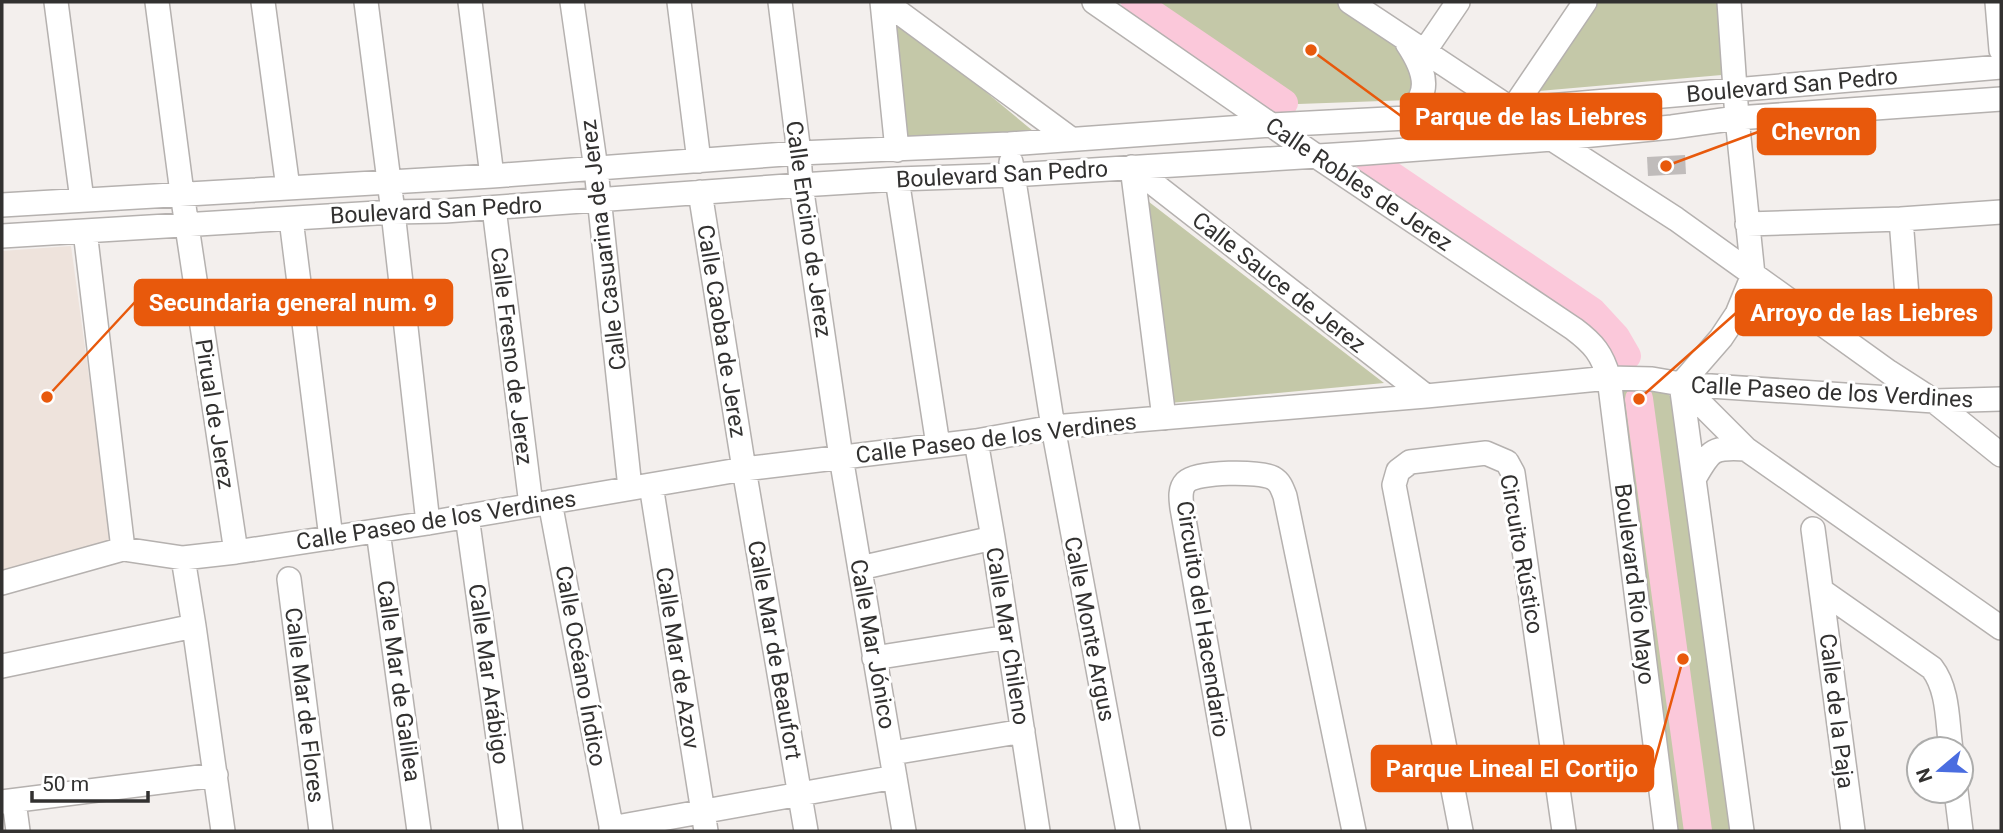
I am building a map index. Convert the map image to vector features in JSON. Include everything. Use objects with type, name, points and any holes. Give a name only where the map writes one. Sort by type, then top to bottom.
[{"type":"street","points":[[55,2],[82,200]]},
{"type":"street","name":"Pirual de Jerez","points":[[157,2],[182,193],[236,552]]},
{"type":"street","points":[[263,2],[288,188]]},
{"type":"street","points":[[366,2],[428,523]]},
{"type":"street","points":[[470,2],[492,176]]},
{"type":"street","name":"Calle Casuarina de Jerez","points":[[572,2],[596,169],[598,201],[641,487]]},
{"type":"street","points":[[678,2],[699,161]]},
{"type":"street","name":"Calle Encino de Jerez","points":[[780,2],[799,153],[800,185],[841,457]]},
{"type":"street","points":[[884,2],[1071,139]]},
{"type":"street","points":[[884,2],[897,150]]},
{"type":"street","name":"Calle Robles de Jerez","points":[[1094,2],[1280,125],[1574,328],[1590,341],[1617,378]]},
{"type":"street","points":[[1350,2],[1513,110],[1552,139],[1676,219],[1889,372],[1934,401],[2001,455]]},
{"type":"street","points":[[1424,51],[1458,2]]},
{"type":"street","points":[[1513,110],[1585,2]]},
{"type":"street","points":[[1729,2],[1737,118],[1753,275],[1737,314],[1721,338],[1681,384],[1742,831]]},
{"type":"street","points":[[1997,2],[2001,50]]},
{"type":"street","points":[[1401,35],[1419,60],[1423,80],[1422,96],[1407,118]]},
{"type":"street","name":"Boulevard San Pedro","points":[[2,205],[492,176],[799,153],[1009,144],[1407,118],[2001,67]]},
{"type":"street","name":"Boulevard San Pedro","points":[[2,236],[494,208],[897,179],[1013,175],[1366,153],[1552,139],[1737,118],[2001,99]]},
{"type":"street","name":"Calle Monte Argus","points":[[1009,144],[1053,427],[1128,831]]},
{"type":"street","points":[[1132,167],[1164,418]]},
{"type":"street","name":"Calle Sauce de Jerez","points":[[1132,167],[1426,396]]},
{"type":"street","points":[[897,179],[938,445]]},
{"type":"street","name":"Calle Caoba de Jerez","points":[[700,192],[744,470]]},
{"type":"street","name":"Calle Fresno de Jerez","points":[[494,208],[541,503]]},
{"type":"street","points":[[1747,224],[1901,219],[2001,212]]},
{"type":"street","points":[[291,219],[331,538]]},
{"type":"street","points":[[1901,219],[1907,296]]},
{"type":"street","points":[[85,231],[123,549]]},
{"type":"street","name":"Calle Paseo de los Verdines","points":[[2,583],[123,549],[183,558],[236,552],[744,470],[976,440],[1053,427],[1617,378],[1934,401],[2001,399]]},
{"type":"street","name":"Boulevard Río Mayo","points":[[1617,378],[1666,831]]},
{"type":"street","points":[[1681,384],[1746,449],[2001,628]]},
{"type":"street","name":"Calle Mar Chileno","points":[[976,440],[1023,731],[1032,830]]},
{"type":"street","points":[[1694,480],[1712,452],[1723,448],[1746,449]]},
{"type":"street","name":"Circuito Rústico","points":[[1461,831],[1394,485],[1398,471],[1410,462],[1486,453],[1507,463],[1513,473],[1564,831]]},
{"type":"street","name":"Calle Mar Jónico","points":[[841,457],[904,831]]},
{"type":"street","name":"Calle Mar de Beaufort","points":[[744,470],[806,831]]},
{"type":"street","name":"Circuito del Hacendario","points":[[1239,831],[1182,508],[1182,488],[1185,483],[1205,475],[1270,476],[1279,482],[1285,496],[1354,831]]},
{"type":"street","name":"Calle Mar de Azov","points":[[641,487],[704,822]]},
{"type":"street","name":"Calle Océano Índico","points":[[541,503],[611,830]]},
{"type":"street","name":"Calle Mar Arábigo","points":[[467,516],[511,831]]},
{"type":"street","name":"Calle de la Paja","points":[[1813,529],[1853,831]]},
{"type":"street","name":"Calle Mar de Galilea","points":[[378,531],[419,831]]},
{"type":"street","points":[[860,568],[993,538]]},
{"type":"street","points":[[183,558],[223,831]]},
{"type":"street","name":"Calle Mar de Flores","points":[[289,579],[321,831]]},
{"type":"street","name":"Calle de la Paja","points":[[1822,591],[1932,668],[1939,677],[1943,690],[1949,735]]},
{"type":"street","points":[[2,666],[194,626]]},
{"type":"street","points":[[874,658],[1008,636]]},
{"type":"street","points":[[892,753],[1023,731]]},
{"type":"street","points":[[18,831],[8,802],[216,775]]},
{"type":"street","points":[[611,830],[704,822],[800,795],[895,777]]},
{"type":"street","points":[[1958,805],[1961,831]]},
{"type":"shaded area","points":[[71,246],[112,543],[2,573],[2,251]]},
{"type":"green space","points":[[1147,2],[1339,2],[1395,39],[1416,82],[1410,100],[1298,104]]},
{"type":"green space","points":[[1597,2],[1728,2],[1733,74],[1539,91]]},
{"type":"green space","points":[[888,11],[1033,131],[907,139]]},
{"type":"green space","points":[[1140,195],[1384,383],[1170,403]]},
{"type":"green space","points":[[1623,389],[1662,390],[1673,398],[1736,831],[1675,831],[1619,392]]},
{"type":"building","points":[[1685,155],[1686,174],[1648,176],[1647,157]]},
{"type":"waterway","points":[[1135,2],[1284,103]]},
{"type":"waterway","points":[[1369,160],[1592,311],[1616,337],[1627,356]]},
{"type":"waterway","points":[[1639,399],[1698,831]]},
{"type":"place","name":"Parque de las Liebres","points":[[1311,50]]},
{"type":"place","name":"Chevron","points":[[1666,166]]},
{"type":"place","name":"Secundaria general num. 9","points":[[47,397]]},
{"type":"place","name":"Arroyo de las Liebres","points":[[1639,399]]},
{"type":"place","name":"Parque Lineal El Cortijo","points":[[1683,659]]}]
